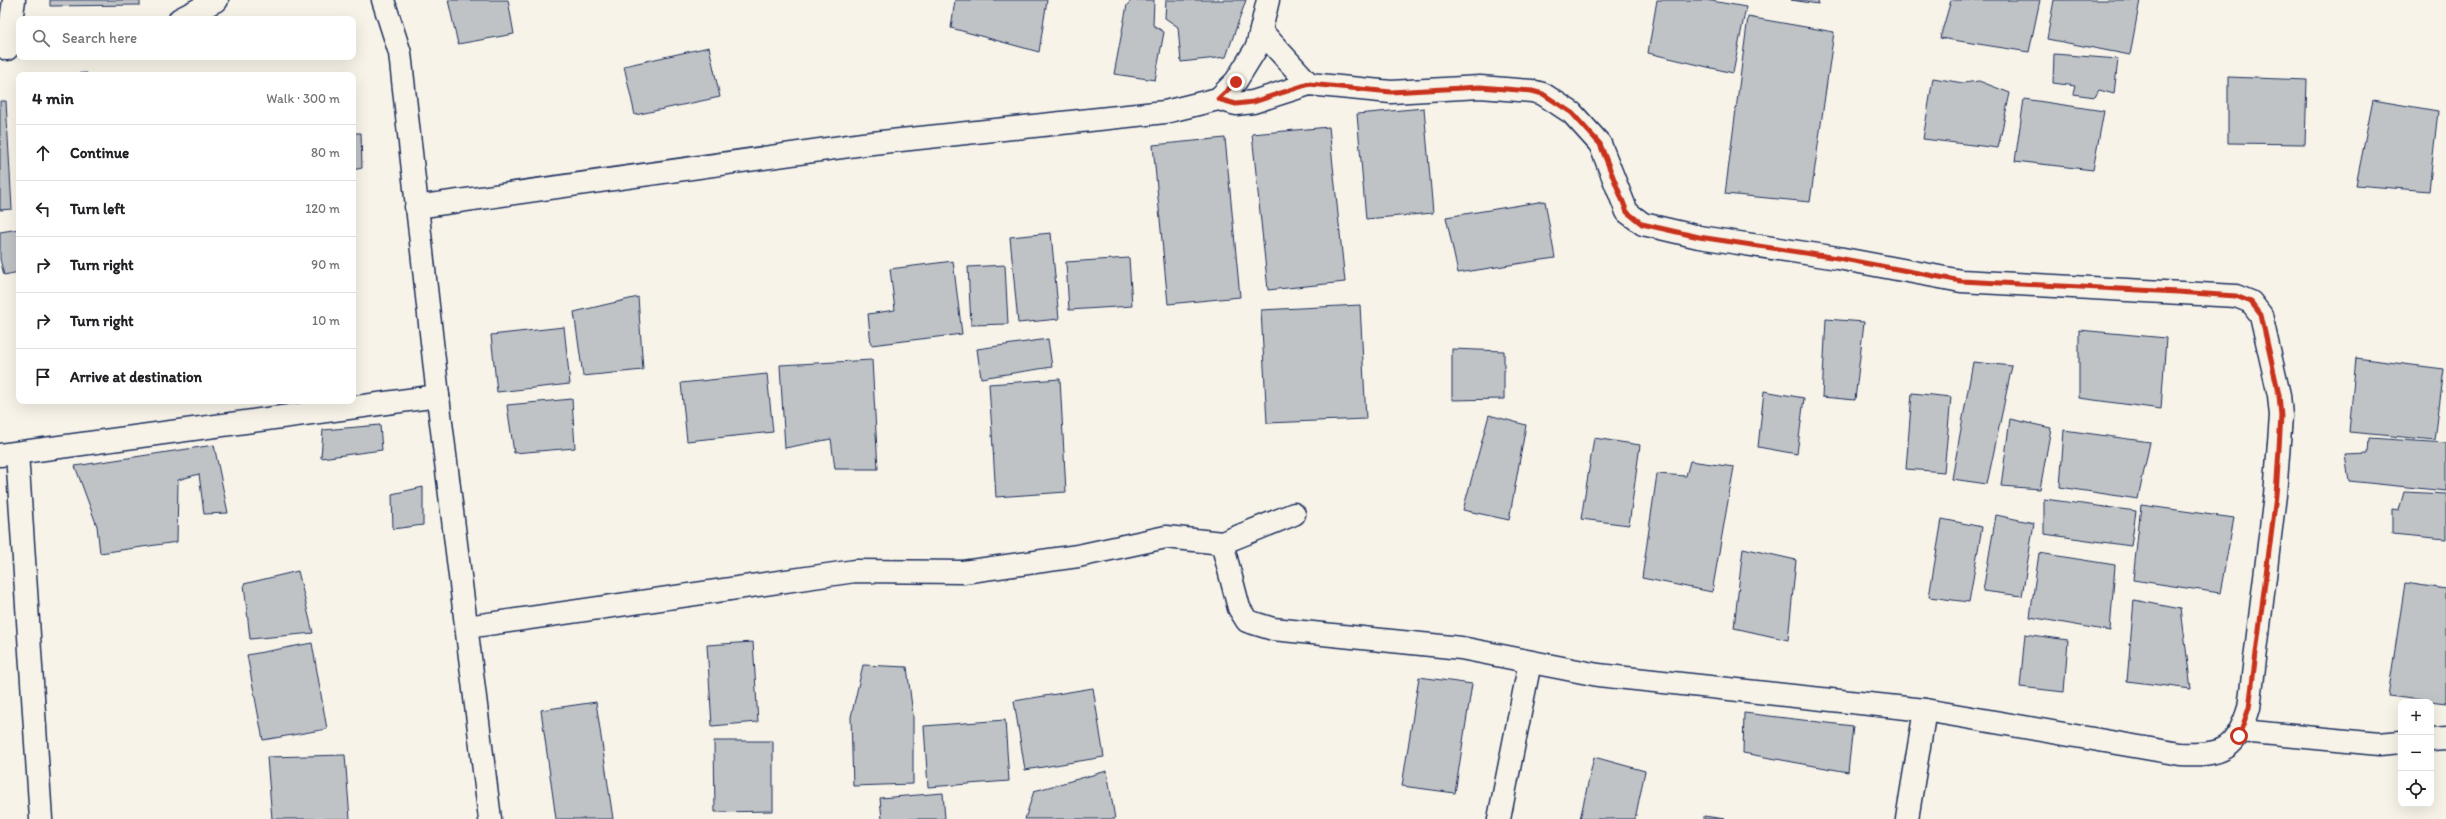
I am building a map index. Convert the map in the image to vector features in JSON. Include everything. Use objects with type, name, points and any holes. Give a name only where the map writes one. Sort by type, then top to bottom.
[{"type":"street","points":[[8,48],[14,0]]},
{"type":"street","points":[[186,16],[217,0]]},
{"type":"street","points":[[383,0],[400,54],[438,396],[490,819]]},
{"type":"street","points":[[1218,99],[1236,82],[1257,47],[1268,0]]},
{"type":"street","points":[[1261,31],[1309,84]]},
{"type":"street","points":[[416,207],[863,144],[1165,112],[1218,99],[1236,104],[1253,102],[1309,84],[1391,92],[1480,87],[1532,91],[1543,94],[1572,113],[1600,144],[1627,212],[1642,224],[1699,237],[1838,258],[1961,281],[2185,292],[2236,296],[2251,302],[2261,315],[2279,395],[2281,416],[2276,496],[2249,708],[2241,731],[2231,744],[2208,755],[2180,754],[1925,710],[1598,675],[1461,648],[1273,629],[1247,621],[1239,608],[1222,543]]},
{"type":"street","points":[[42,819],[8,454],[438,396]]},
{"type":"street","points":[[467,627],[855,571],[963,572],[1078,556],[1166,537],[1222,543],[1294,514]]},
{"type":"street","points":[[1499,819],[1530,662]]},
{"type":"street","points":[[1907,819],[1925,710]]},
{"type":"street","points":[[2241,731],[2379,744],[2398,742]]},
{"type":"street","points":[[2434,740],[2446,739]]},
{"type":"building","points":[[50,0],[140,0],[140,5],[50,6]]},
{"type":"building","points":[[448,0],[508,0],[514,34],[458,44]]},
{"type":"building","points":[[955,0],[1047,0],[1039,52],[951,28]]},
{"type":"building","points":[[1132,0],[1154,0],[1153,25],[1164,32],[1155,80],[1114,74],[1127,5]]},
{"type":"building","points":[[1166,0],[1246,0],[1226,57],[1181,62],[1178,27],[1165,18]]},
{"type":"building","points":[[1657,0],[1706,0],[1746,7],[1733,73],[1648,53]]},
{"type":"building","points":[[1791,0],[1819,0],[1818,4]]},
{"type":"building","points":[[1951,0],[2040,0],[2029,52],[1940,38]]},
{"type":"building","points":[[2054,0],[2140,0],[2130,55],[2047,39]]},
{"type":"building","points":[[1748,17],[1834,32],[1810,202],[1725,194]]},
{"type":"building","points":[[709,47],[720,97],[635,115],[624,66]]},
{"type":"building","points":[[2054,54],[2118,59],[2114,94],[2099,90],[2095,97],[2073,94],[2075,86],[2053,83]]},
{"type":"building","points":[[2228,77],[2307,80],[2305,144],[2228,143]]},
{"type":"building","points":[[1933,78],[1963,83],[1979,81],[2010,93],[1998,148],[1923,139]]},
{"type":"building","points":[[2024,99],[2104,111],[2093,170],[2015,161]]},
{"type":"building","points":[[2373,100],[2438,111],[2429,191],[2356,185]]},
{"type":"building","points":[[0,101],[6,101],[12,209],[0,210]]},
{"type":"building","points":[[1424,108],[1433,213],[1366,219],[1357,114]]},
{"type":"building","points":[[1329,127],[1345,282],[1268,290],[1252,134]]},
{"type":"building","points":[[356,133],[361,133],[362,168],[356,169]]},
{"type":"building","points":[[1225,138],[1240,297],[1168,304],[1153,145]]},
{"type":"building","points":[[1545,201],[1555,258],[1458,273],[1446,217]]},
{"type":"building","points":[[16,229],[16,273],[4,275],[0,259],[0,232]]},
{"type":"building","points":[[1051,233],[1059,319],[1018,323],[1010,237]]},
{"type":"building","points":[[1129,258],[1132,306],[1069,310],[1066,262]]},
{"type":"building","points":[[953,261],[962,334],[871,345],[868,314],[895,310],[890,269]]},
{"type":"building","points":[[1005,265],[1008,324],[971,325],[968,267]]},
{"type":"building","points":[[638,297],[643,370],[583,376],[574,312]]},
{"type":"building","points":[[1360,305],[1366,419],[1267,423],[1261,310]]},
{"type":"building","points":[[1826,319],[1864,322],[1855,400],[1822,397]]},
{"type":"building","points":[[564,327],[570,384],[497,392],[491,335]]},
{"type":"building","points":[[2079,330],[2166,338],[2161,409],[2079,398]]},
{"type":"building","points":[[1048,339],[1052,367],[981,378],[977,349]]},
{"type":"building","points":[[1452,349],[1504,351],[1504,399],[1452,400]]},
{"type":"building","points":[[2356,358],[2444,369],[2435,440],[2349,432]]},
{"type":"building","points":[[872,360],[878,469],[835,469],[831,439],[785,448],[780,365]]},
{"type":"building","points":[[1973,362],[2012,366],[1987,484],[1952,479]]},
{"type":"building","points":[[767,374],[773,432],[687,441],[681,383]]},
{"type":"building","points":[[1060,379],[1066,492],[996,497],[989,384]]},
{"type":"building","points":[[1764,391],[1804,398],[1797,454],[1758,447]]},
{"type":"building","points":[[1912,393],[1951,397],[1944,472],[1906,469]]},
{"type":"building","points":[[572,399],[575,448],[514,453],[507,405]]},
{"type":"building","points":[[1489,415],[1526,425],[1509,520],[1463,510]]},
{"type":"building","points":[[2010,419],[2051,428],[2040,489],[2001,486]]},
{"type":"building","points":[[380,425],[382,450],[321,458],[323,430]]},
{"type":"building","points":[[2064,430],[2150,442],[2138,499],[2060,487]]},
{"type":"building","points":[[1594,438],[1640,445],[1629,525],[1581,519]]},
{"type":"building","points":[[2369,438],[2446,443],[2446,491],[2349,481],[2345,455],[2368,454]]},
{"type":"building","points":[[214,445],[228,513],[204,514],[199,474],[178,480],[177,542],[100,553],[97,526],[75,466]]},
{"type":"building","points":[[1690,461],[1734,467],[1712,592],[1642,578],[1657,474],[1686,476]]},
{"type":"building","points":[[423,487],[423,525],[393,529],[392,494]]},
{"type":"building","points":[[2404,492],[2446,494],[2446,539],[2392,534],[2392,509],[2399,510]]},
{"type":"building","points":[[2044,499],[2136,511],[2131,546],[2044,534]]},
{"type":"building","points":[[2141,505],[2234,518],[2220,593],[2133,580]]},
{"type":"building","points":[[1996,515],[2034,523],[2022,596],[1983,591]]},
{"type":"building","points":[[1942,519],[1982,527],[1969,602],[1929,597]]},
{"type":"building","points":[[1743,548],[1796,560],[1788,640],[1734,628]]},
{"type":"building","points":[[2039,553],[2115,565],[2110,631],[2030,617]]},
{"type":"building","points":[[298,571],[313,633],[250,639],[244,584]]},
{"type":"building","points":[[2405,583],[2446,589],[2446,703],[2434,702],[2434,699],[2413,699],[2388,696]]},
{"type":"building","points":[[2134,600],[2181,609],[2191,689],[2127,681]]},
{"type":"building","points":[[2025,634],[2068,640],[2064,692],[2020,687]]},
{"type":"building","points":[[753,642],[758,722],[712,726],[707,645]]},
{"type":"building","points":[[312,643],[327,729],[263,740],[247,655]]},
{"type":"building","points":[[863,665],[907,667],[913,715],[913,784],[853,786],[851,717]]},
{"type":"building","points":[[1419,677],[1472,684],[1455,793],[1402,786]]},
{"type":"building","points":[[1093,688],[1104,757],[1025,770],[1014,701]]},
{"type":"building","points":[[596,702],[613,819],[556,819],[541,710]]},
{"type":"building","points":[[1744,713],[1853,726],[1848,772],[1743,753]]},
{"type":"building","points":[[1005,720],[1009,781],[928,787],[924,726]]},
{"type":"building","points":[[714,741],[773,741],[773,811],[715,812]]},
{"type":"building","points":[[345,755],[350,819],[272,819],[267,757]]},
{"type":"building","points":[[1594,757],[1645,771],[1635,819],[1580,819]]},
{"type":"building","points":[[1107,771],[1115,819],[1025,819],[1034,791]]},
{"type":"building","points":[[943,793],[945,819],[882,819],[880,798]]},
{"type":"building","points":[[1704,816],[1725,819],[1704,819]]},
{"type":"route","points":[[1236,82],[1218,99],[1236,104],[1253,102],[1309,84],[1391,92],[1480,87],[1532,91],[1543,94],[1572,113],[1600,144],[1627,212],[1642,224],[1699,237],[1838,258],[1921,272],[1961,281],[2236,296],[2251,302],[2257,307],[2261,315],[2279,395],[2281,416],[2276,496],[2249,708],[2244,726],[2239,736]]}]
